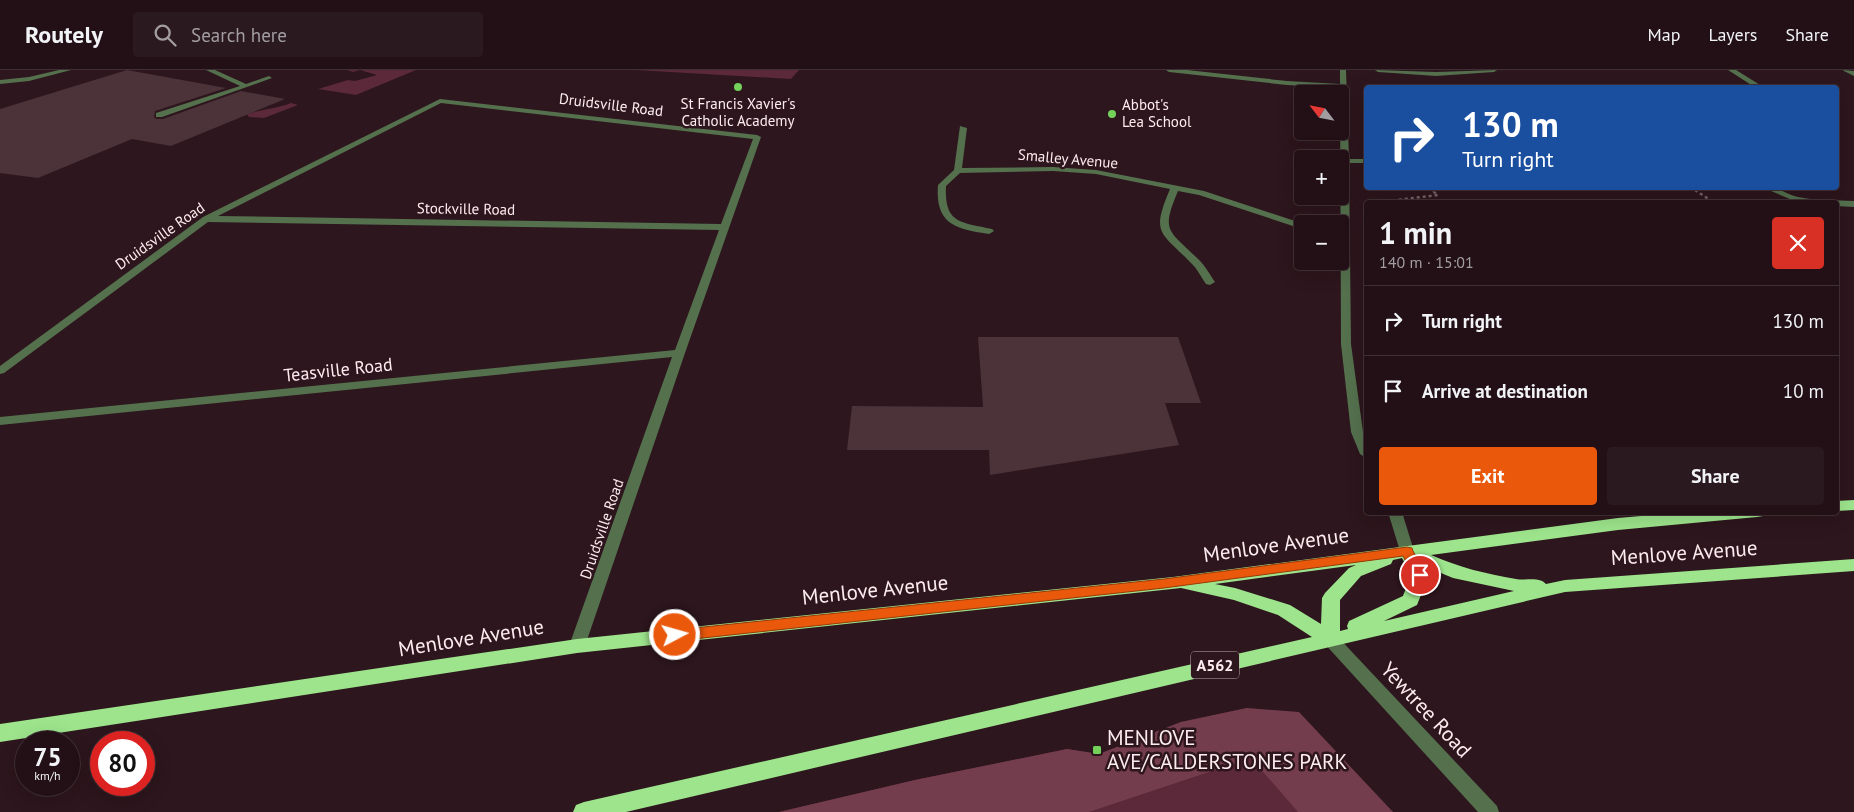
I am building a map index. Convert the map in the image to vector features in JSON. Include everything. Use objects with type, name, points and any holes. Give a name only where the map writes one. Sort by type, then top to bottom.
[{"type":"highway","points":[[1839,506],[1854,504]]},
{"type":"highway","name":"Menlove Avenue","points":[[0,733],[577,646],[1173,582],[1618,524],[1722,515]]},
{"type":"highway","points":[[1330,638],[1331,598],[1355,572],[1407,551],[1453,572],[1519,586],[1564,586]]},
{"type":"highway","points":[[1330,638],[1411,600],[1420,575],[1407,551]]},
{"type":"highway","name":"Menlove Avenue","points":[[584,812],[1330,638],[1564,586],[1854,565]]},
{"type":"highway","points":[[1173,582],[1235,594],[1284,610],[1330,638]]},
{"type":"street","points":[[0,82],[29,79],[68,70]]},
{"type":"street","points":[[209,70],[246,86]]},
{"type":"street","points":[[1169,70],[1287,83],[1325,85]]},
{"type":"street","points":[[1343,70],[1344,85]]},
{"type":"street","points":[[1378,70],[1436,74],[1494,70]]},
{"type":"street","points":[[1731,70],[1757,85]]},
{"type":"street","points":[[1846,70],[1854,74]]},
{"type":"street","points":[[159,115],[269,78]]},
{"type":"street","name":"Druidsville Road","points":[[0,371],[206,219],[440,101],[757,137],[726,227],[678,353],[577,646]]},
{"type":"street","points":[[963,128],[958,170],[942,185],[940,200],[947,217],[964,228],[990,231]]},
{"type":"street","points":[[1349,161],[1364,161]]},
{"type":"street","name":"Smalley Avenue","points":[[958,170],[1010,168],[1096,172],[1175,187],[1236,203],[1294,223]]},
{"type":"street","points":[[1175,187],[1164,216],[1166,232],[1194,260],[1210,282]]},
{"type":"street","points":[[1773,190],[1797,199],[1808,200]]},
{"type":"street","points":[[1840,203],[1854,204]]},
{"type":"street","name":"Stockville Road","points":[[206,219],[726,227]]},
{"type":"street","points":[[1344,270],[1346,344],[1357,432],[1364,449]]},
{"type":"street","name":"Teasville Road","points":[[0,421],[678,353]]},
{"type":"street","points":[[1396,515],[1407,551]]},
{"type":"street","name":"Yewtree Road","points":[[1330,638],[1490,812]]},
{"type":"path","points":[[1397,200],[1438,195],[1431,190]]},
{"type":"path","points":[[1695,190],[1710,200]]},
{"type":"shaded area","points":[[360,70],[416,70],[356,95],[318,89],[348,80],[355,81],[377,75]]},
{"type":"shaded area","points":[[636,70],[799,70],[791,79]]},
{"type":"shaded area","points":[[291,103],[298,105],[264,118],[249,117],[247,114],[280,107]]},
{"type":"shaded area","points":[[1247,708],[1393,812],[779,812],[915,780],[1067,749],[1099,754],[1181,722]]},
{"type":"shaded area","points":[[1247,708],[1299,712],[1393,812],[1298,812],[1251,758],[1089,812],[779,812],[915,780],[1067,749],[1099,754],[1181,722]]},
{"type":"building","points":[[127,70],[226,88],[155,111],[154,117],[156,119],[163,119],[241,91],[285,99],[171,146],[132,139],[38,178],[0,173],[0,109]]},
{"type":"building","points":[[978,337],[1178,337],[1201,403],[1165,403],[1179,445],[990,475],[989,450],[847,450],[852,406],[983,407]]},
{"type":"place","name":"St Francis Xavier's Catholic Academy","points":[[738,87]]},
{"type":"place","name":"Abbot's Lea School","points":[[1112,114]]},
{"type":"place","name":"MENLOVE AVE/CALDERSTONES PARK","points":[[1097,750]]},
{"type":"route","points":[[675,635],[1164,584],[1407,551],[1420,575]]}]
